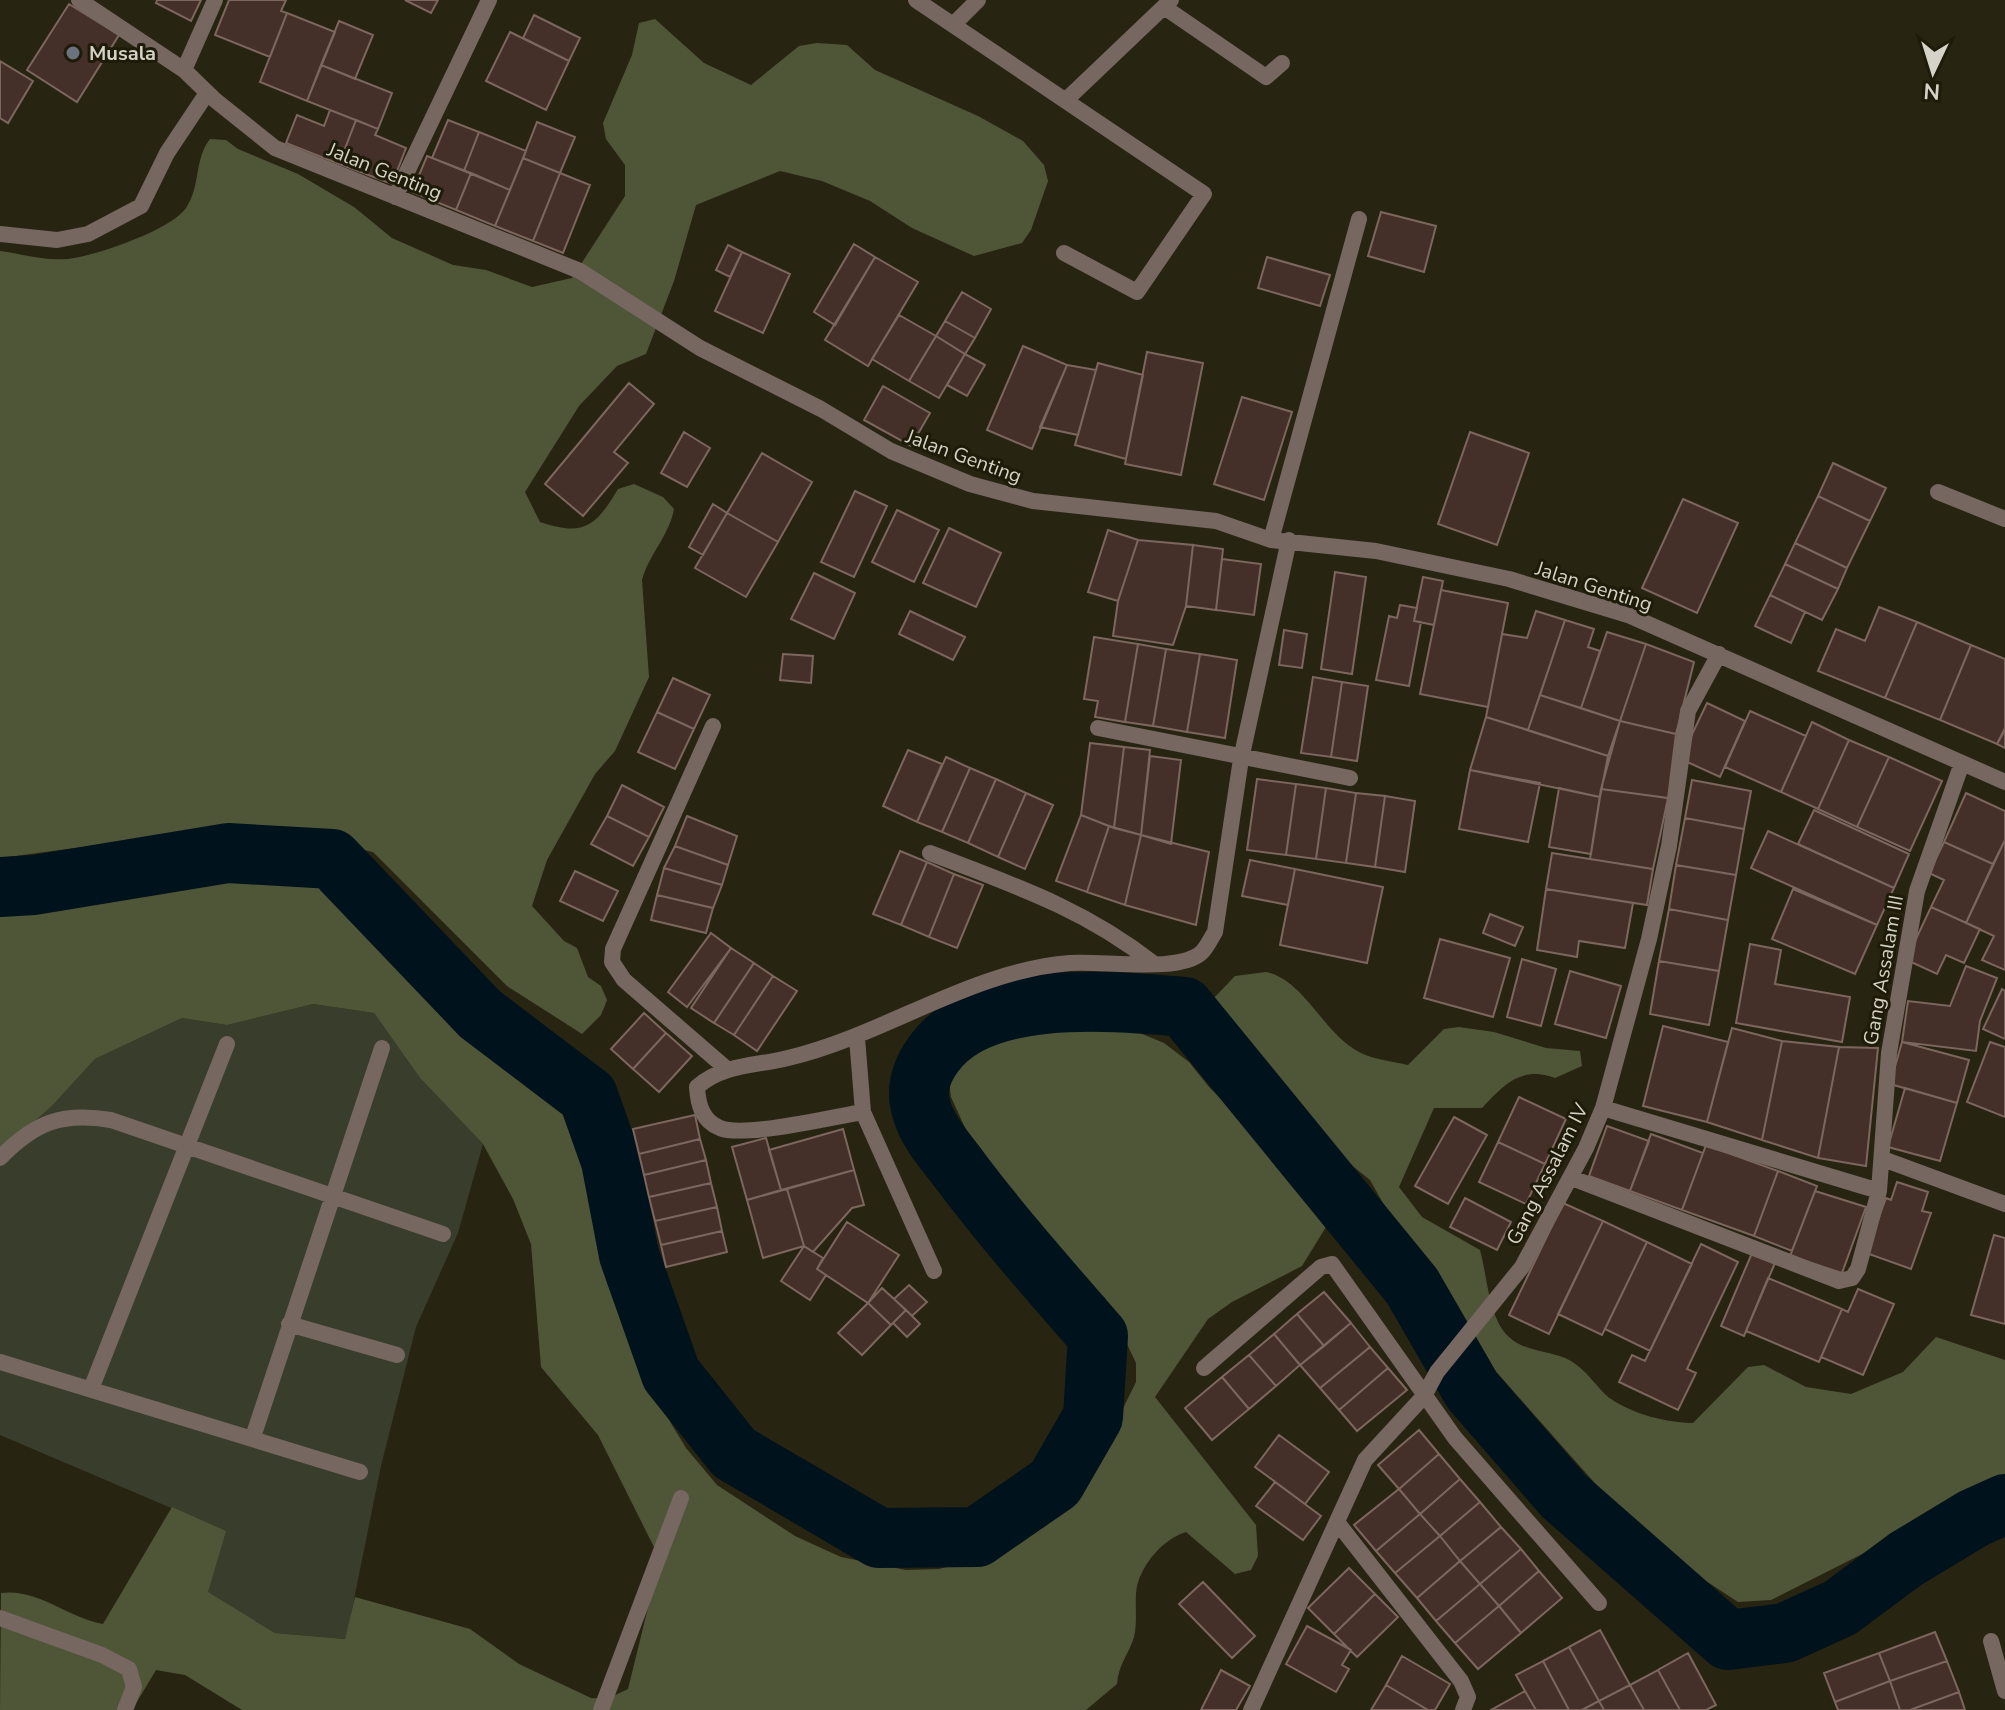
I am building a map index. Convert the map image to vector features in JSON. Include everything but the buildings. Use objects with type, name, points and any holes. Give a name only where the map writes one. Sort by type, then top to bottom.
[{"type":"street","name":"Jalan Genting","points":[[79,0],[184,70],[207,93],[275,148],[580,271],[700,348],[821,409],[891,451],[970,484],[1033,501],[1216,521],[1271,540],[1376,551],[1487,573],[1628,615],[2005,782]]},
{"type":"street","points":[[184,70],[215,0]]},
{"type":"street","points":[[395,197],[489,0]]},
{"type":"street","points":[[916,0],[1204,194],[1137,292],[1064,253]]},
{"type":"street","points":[[953,25],[978,0]]},
{"type":"street","points":[[1066,100],[1168,3],[1266,77],[1282,63]]},
{"type":"street","points":[[0,234],[57,240],[88,234],[141,206],[167,153],[207,93]]},
{"type":"street","points":[[1271,540],[1359,219]]},
{"type":"street","points":[[1938,492],[2005,519]]},
{"type":"street","points":[[863,1112],[771,1127],[720,1128],[706,1119],[698,1105],[697,1087],[710,1075],[787,1059],[857,1038],[945,997],[1007,975],[1069,963],[1178,962],[1201,954],[1215,932],[1241,759],[1289,540]]},
{"type":"street","name":"Gang Assalam IV","points":[[1251,1710],[1365,1460],[1424,1396],[1437,1372],[1522,1267],[1572,1178],[1603,1108],[1652,924],[1669,846],[1688,711],[1719,654]]},
{"type":"street","points":[[713,726],[613,949],[612,962],[624,980],[728,1070]]},
{"type":"street","points":[[1098,728],[1241,759],[1350,778]]},
{"type":"street","name":"Gang Assalam III","points":[[1572,1178],[1703,1231],[1846,1282],[1858,1269],[1879,1191],[1889,1053],[1917,891],[1962,763]]},
{"type":"street","points":[[930,853],[1050,900],[1112,931],[1153,963]]},
{"type":"street","points":[[857,1038],[863,1112],[934,1271]]},
{"type":"street","points":[[91,1389],[227,1044]]},
{"type":"street","points":[[253,1437],[329,1198],[382,1048]]},
{"type":"street","points":[[1603,1108],[1879,1191]]},
{"type":"street","points":[[0,1158],[30,1133],[68,1116],[111,1120],[329,1198],[443,1234]]},
{"type":"street","points":[[1883,1159],[2005,1204]]},
{"type":"street","points":[[1204,1368],[1321,1267],[1332,1264],[1455,1438],[1599,1603]]},
{"type":"street","points":[[289,1324],[397,1355]]},
{"type":"street","points":[[0,1362],[360,1472]]},
{"type":"street","points":[[601,1710],[681,1498]]},
{"type":"street","points":[[1337,1522],[1461,1681],[1468,1697],[1463,1710]]},
{"type":"street","points":[[0,1618],[102,1655],[129,1669],[134,1687],[125,1710]]},
{"type":"street","points":[[1991,1641],[2005,1691]]},
{"type":"green space","points":[[655,19],[704,63],[751,85],[799,46],[817,43],[847,45],[875,70],[978,116],[1023,141],[1044,165],[1048,181],[1031,230],[1022,243],[974,256],[912,228],[870,201],[822,181],[780,171],[696,205],[674,281],[646,354],[617,366],[579,406],[525,492],[540,522],[568,528],[578,528],[595,520],[618,489],[634,484],[663,497],[674,509],[642,580],[649,677],[615,751],[595,774],[547,860],[532,906],[564,941],[577,948],[588,977],[601,986],[607,1000],[601,1015],[582,1034],[507,986],[373,852],[306,837],[195,832],[0,858],[0,251],[68,259],[96,253],[165,225],[178,216],[191,200],[202,155],[210,139],[226,140],[238,149],[298,174],[354,207],[392,238],[453,265],[486,270],[532,287],[572,278],[625,196],[625,165],[606,139],[603,123],[632,55],[639,23]]},
{"type":"green space","points":[[225,874],[309,879],[338,893],[390,938],[419,982],[478,1042],[562,1094],[600,1190],[607,1283],[639,1346],[652,1392],[686,1448],[717,1485],[795,1536],[841,1557],[906,1570],[939,1569],[983,1557],[1045,1508],[1103,1449],[1136,1382],[1136,1363],[1105,1298],[1079,1274],[976,1152],[951,1097],[949,1081],[983,1042],[999,1035],[1099,1028],[1135,1031],[1164,1043],[1189,1062],[1209,1087],[1265,1143],[1326,1227],[1302,1266],[1232,1302],[1208,1319],[1155,1397],[1256,1525],[1258,1556],[1251,1570],[1235,1574],[1186,1532],[1162,1546],[1149,1560],[1137,1586],[1134,1637],[1119,1671],[1117,1684],[1086,1710],[242,1710],[185,1675],[156,1670],[132,1710],[0,1710],[1,1593],[28,1595],[103,1624],[172,1507],[226,1531],[208,1592],[275,1633],[345,1639],[355,1597],[470,1629],[519,1664],[591,1698],[607,1699],[628,1689],[660,1559],[598,1435],[541,1367],[531,1244],[513,1199],[483,1144],[420,1078],[374,1013],[313,1004],[227,1025],[182,1018],[95,1059],[51,1107],[0,1151],[0,901],[40,900],[71,891]]},
{"type":"green space","points":[[1266,972],[1291,985],[1343,1040],[1360,1052],[1380,1059],[1408,1065],[1444,1029],[1459,1027],[1494,1032],[1546,1048],[1580,1051],[1582,1066],[1555,1078],[1533,1074],[1523,1076],[1506,1085],[1482,1108],[1434,1108],[1399,1187],[1422,1217],[1480,1250],[1497,1320],[1516,1342],[1571,1361],[1607,1396],[1629,1409],[1661,1419],[1693,1423],[1748,1367],[1764,1365],[1806,1387],[1851,1394],[1903,1372],[1936,1337],[2005,1360],[2005,1488],[1973,1498],[1771,1600],[1738,1602],[1648,1543],[1475,1348],[1420,1269],[1370,1180],[1308,1130],[1262,1074],[1213,999],[1235,976]]},
{"type":"green space","points":[[313,1004],[374,1013],[420,1078],[483,1144],[458,1233],[416,1327],[381,1466],[346,1639],[275,1633],[207,1592],[225,1531],[0,1435],[0,1151],[51,1107],[95,1059],[182,1018],[227,1025]]},
{"type":"waterway","points":[[0,887],[34,885],[228,853],[332,859],[480,1014],[588,1096],[611,1161],[629,1255],[671,1374],[734,1453],[879,1538],[977,1537],[1055,1483],[1093,1417],[1098,1336],[1011,1235],[939,1143],[925,1119],[919,1096],[920,1082],[929,1061],[954,1033],[982,1018],[1014,1009],[1085,1002],[1184,1007],[1412,1286],[1472,1390],[1564,1496],[1728,1640],[1785,1633],[1840,1608],[1906,1559],[1974,1518],[2005,1504]]},
{"type":"place","name":"Musala","points":[[73,53]]}]
